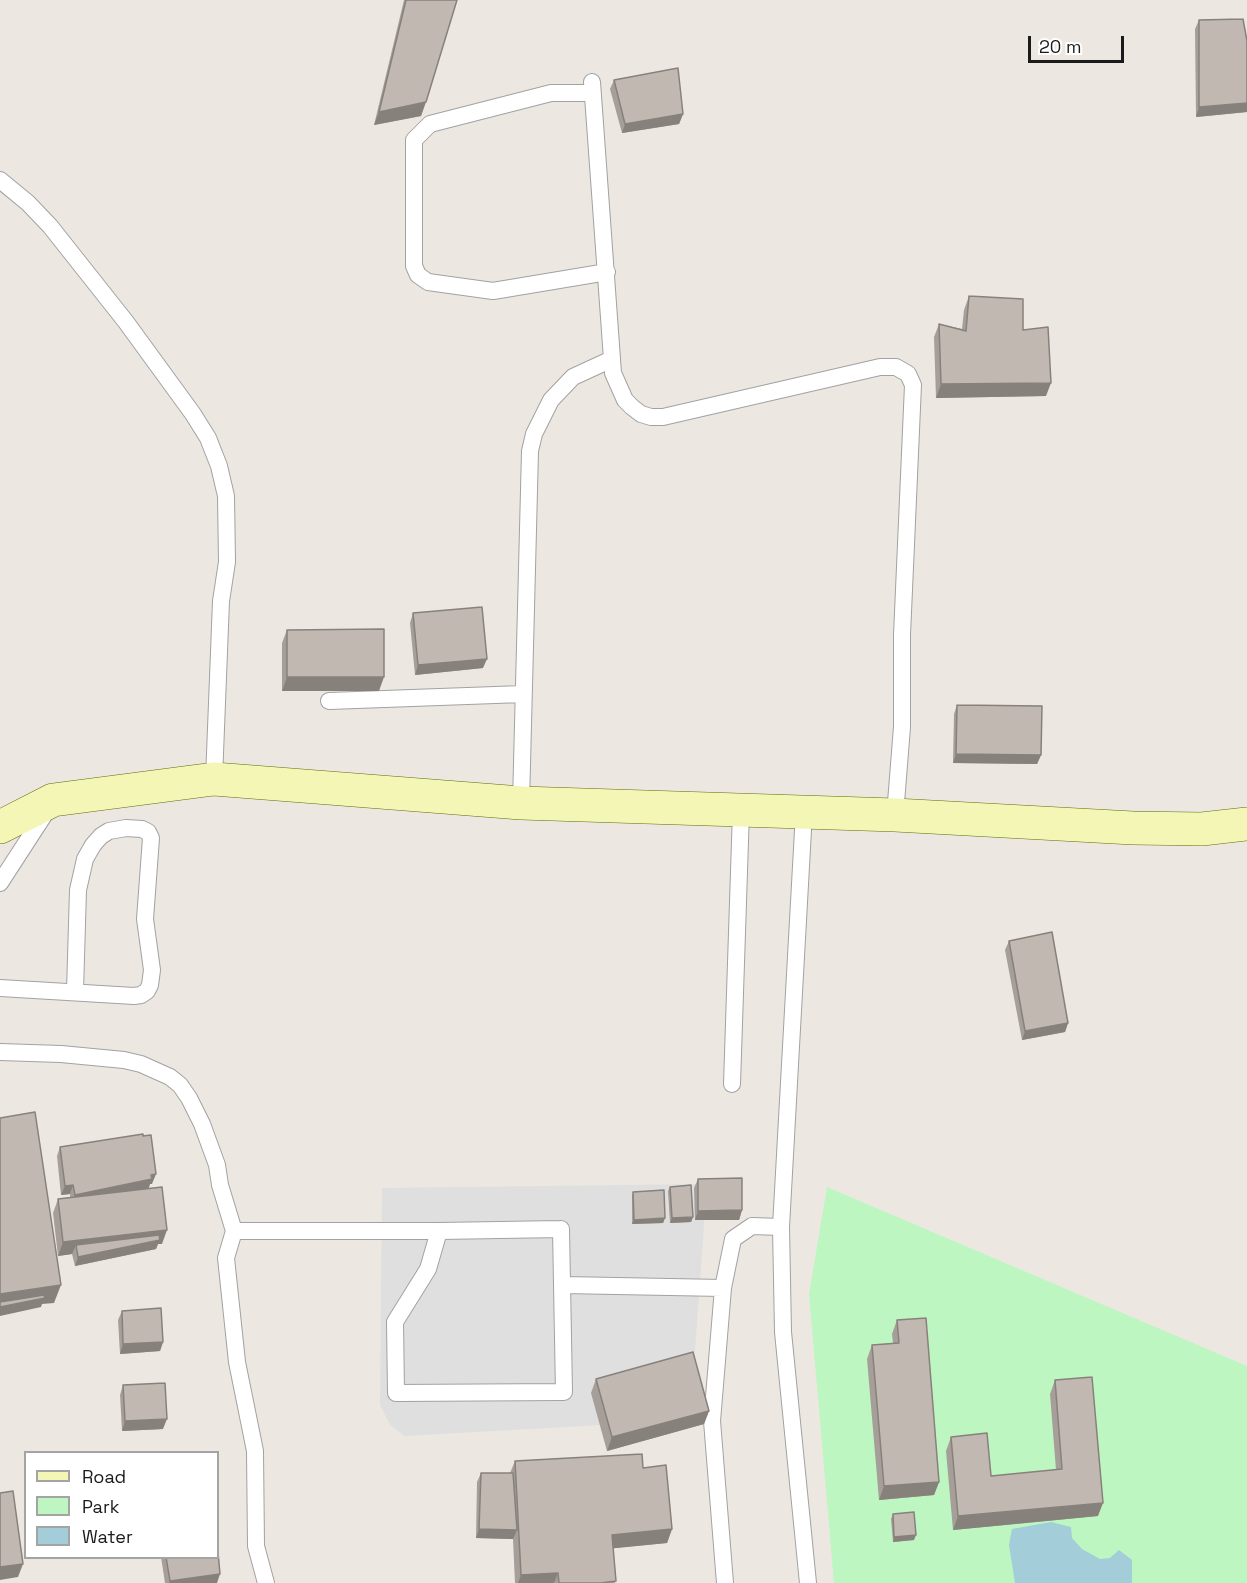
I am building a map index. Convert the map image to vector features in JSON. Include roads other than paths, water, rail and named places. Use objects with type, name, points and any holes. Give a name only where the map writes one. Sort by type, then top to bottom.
[{"type":"street","points":[[0,827],[53,800],[214,779],[521,803],[895,815],[1133,828],[1202,829],[1247,824]]},
{"type":"lane","points":[[607,272],[493,291],[428,282],[418,275],[414,266],[414,140],[430,124],[552,93],[592,88],[607,272],[613,374],[625,400],[641,414],[663,417],[880,367],[896,367],[908,374],[913,385],[914,396],[902,635],[902,727],[895,815]]},
{"type":"lane","points":[[0,180],[28,203],[50,226],[126,322],[193,414],[208,438],[219,466],[226,496],[227,562],[221,601],[214,779]]},
{"type":"lane","points":[[521,803],[530,452],[534,434],[551,400],[573,377],[612,359]]},
{"type":"lane","points":[[329,701],[523,694]]},
{"type":"lane","points":[[0,883],[53,800]]},
{"type":"lane","points":[[732,1084],[741,811]]},
{"type":"lane","points":[[804,812],[781,1227],[783,1332],[808,1583]]},
{"type":"lane","points":[[0,988],[134,996],[147,991],[152,970],[145,919],[151,838],[148,832],[142,829],[126,828],[109,831],[93,845],[85,859],[78,890],[75,991]]},
{"type":"lane","points":[[0,1052],[61,1054],[124,1060],[141,1064],[170,1077],[180,1085],[189,1098],[202,1124],[217,1166],[220,1185],[234,1231],[226,1258],[228,1288],[237,1362],[255,1451],[256,1546],[266,1583]]},
{"type":"lane","points":[[725,1583],[712,1421],[723,1288],[733,1239],[752,1226],[781,1227]]},
{"type":"lane","points":[[234,1231],[561,1229],[564,1392],[396,1393],[395,1322],[428,1269],[439,1231]]},
{"type":"lane","points":[[562,1285],[723,1288]]},
{"type":"water","points":[[1051,1522],[1071,1527],[1072,1538],[1082,1549],[1100,1559],[1110,1558],[1119,1550],[1132,1560],[1132,1583],[1015,1583],[1009,1545],[1012,1529]]}]
